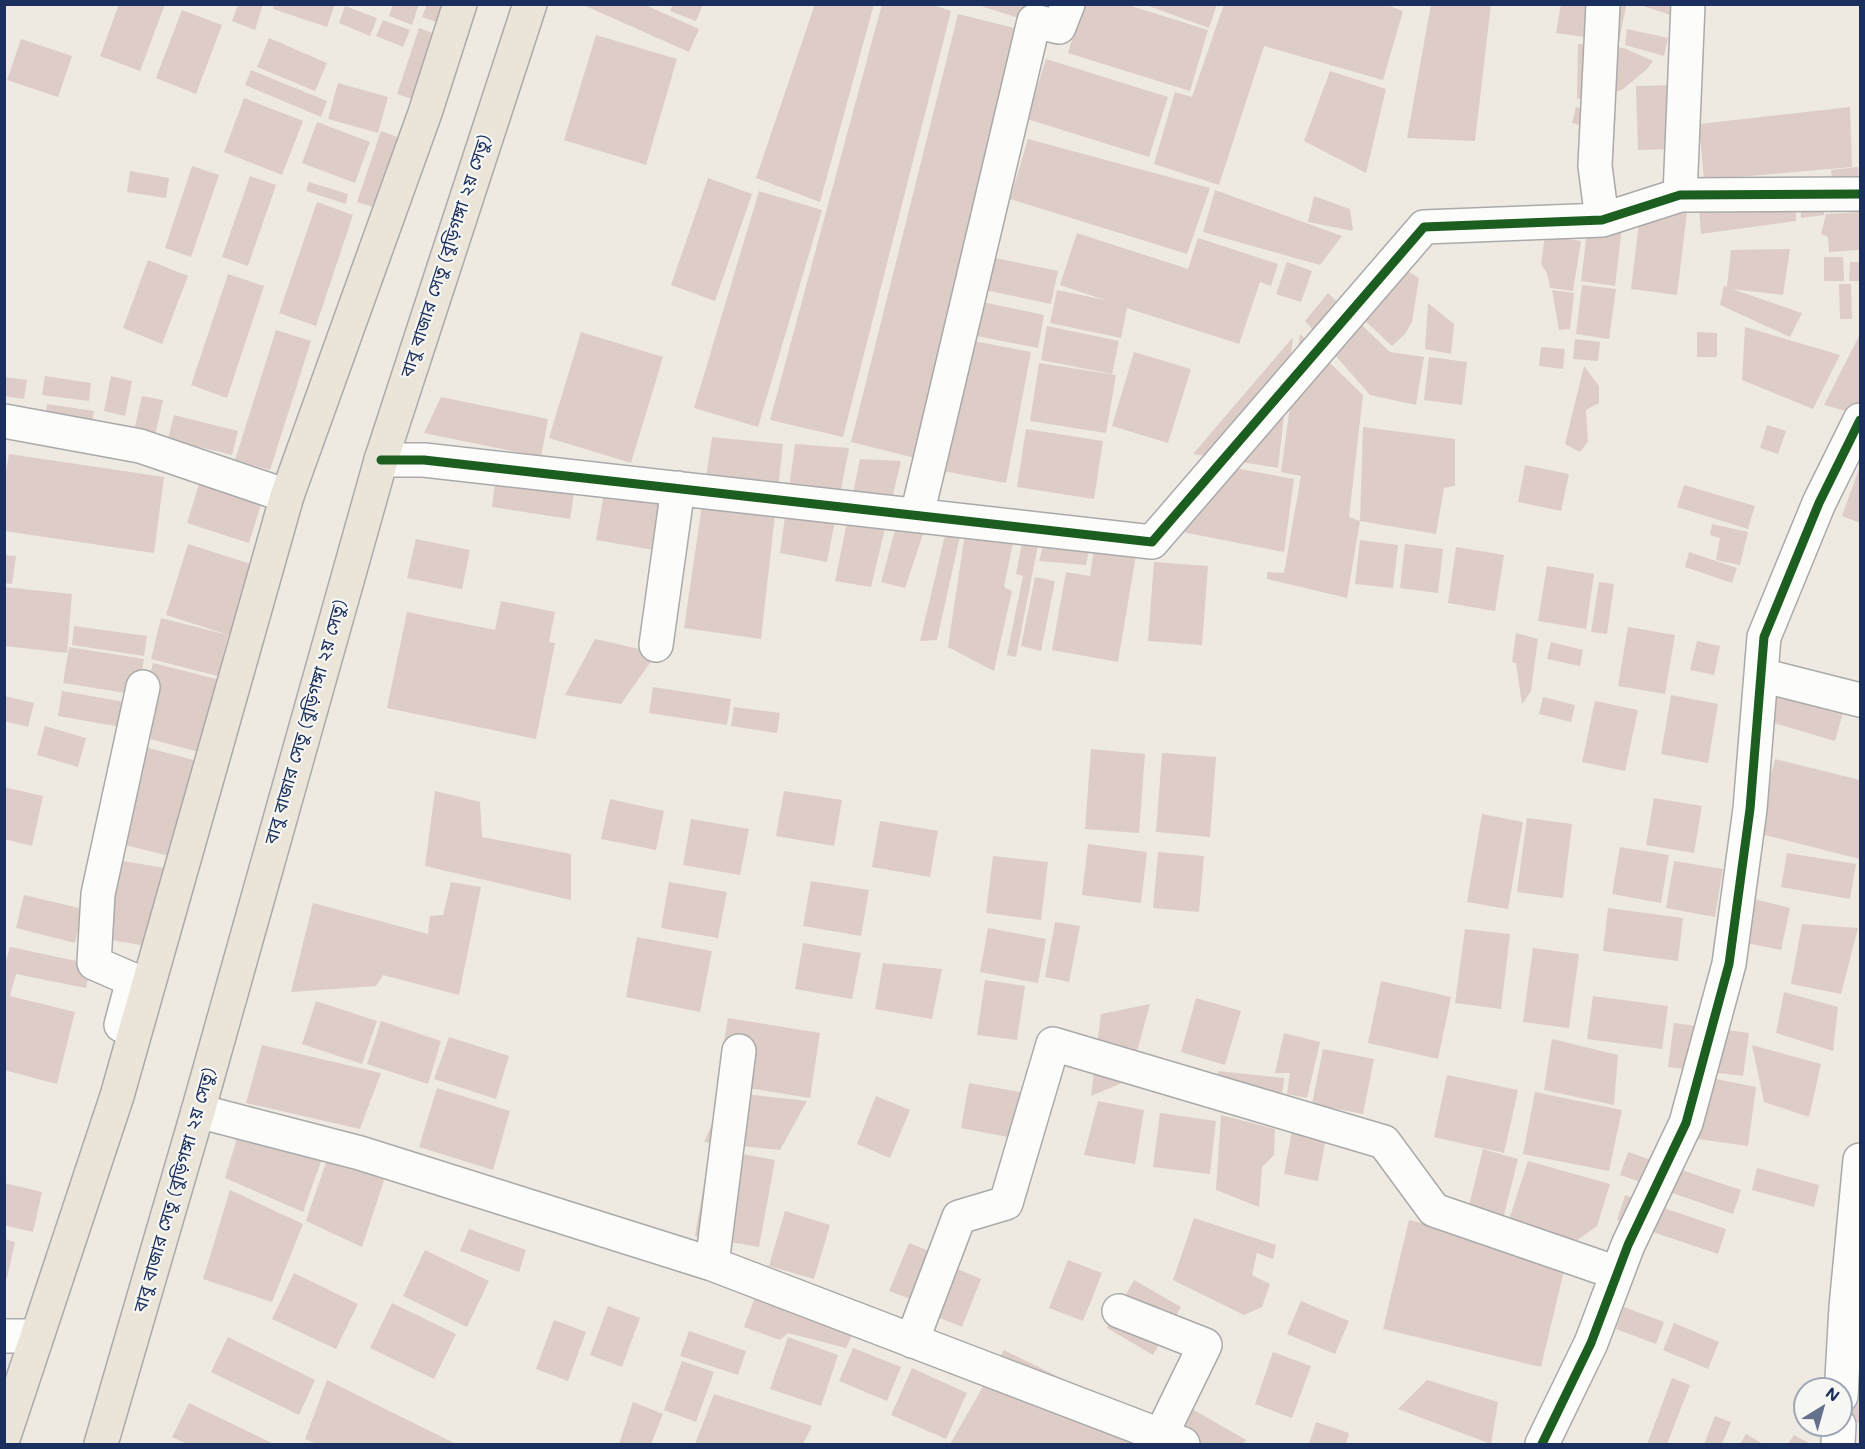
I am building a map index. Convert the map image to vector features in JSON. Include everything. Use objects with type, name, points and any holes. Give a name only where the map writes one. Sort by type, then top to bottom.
[{"type":"highway","points":[[4,1436],[20,1336],[117,1096],[287,496],[421,124],[460,4]]},
{"type":"highway","name":"বাবু বাজার সেতু (বুড়িগঙ্গা ২য় সেতু)","points":[[101,1444],[198,1111],[381,460],[530,4]]},
{"type":"street","points":[[918,515],[1034,21],[1059,27],[1068,4]]},
{"type":"street","points":[[1602,4],[1595,166],[1602,220]]},
{"type":"street","points":[[1680,195],[1688,4]]},
{"type":"street","points":[[381,460],[424,460],[1152,542],[1424,227],[1602,220],[1680,195],[1860,194]]},
{"type":"street","points":[[1542,1444],[1591,1343],[1617,1273],[1686,1123],[1729,964],[1750,809],[1764,638],[1819,503],[1860,420]]},
{"type":"street","points":[[4,421],[140,446],[287,496]]},
{"type":"street","points":[[656,645],[678,488]]},
{"type":"street","points":[[1761,675],[1860,700]]},
{"type":"street","points":[[117,1096],[105,1093],[133,980],[94,963],[98,894],[143,687]]},
{"type":"street","points":[[912,1341],[959,1217],[1006,1203],[1053,1044],[1384,1142],[1434,1209],[1617,1273]]},
{"type":"street","points":[[712,1264],[739,1051]]},
{"type":"street","points":[[198,1111],[360,1153],[712,1264],[1173,1438],[1205,1345],[1119,1311]]},
{"type":"street","points":[[1842,1377],[1846,1307],[1860,1169]]},
{"type":"building","points":[[119,4],[165,4],[140,71],[100,56]]},
{"type":"building","points":[[238,4],[263,4],[255,30],[232,21]]},
{"type":"building","points":[[274,4],[335,4],[327,27],[273,9]]},
{"type":"building","points":[[393,4],[419,4],[412,25],[389,16]]},
{"type":"building","points":[[427,4],[460,4],[452,28],[422,17]]},
{"type":"building","points":[[581,4],[643,4],[699,29],[689,52]]},
{"type":"building","points":[[673,4],[703,4],[696,21],[670,11]]},
{"type":"building","points":[[815,4],[874,4],[820,202],[756,178]]},
{"type":"building","points":[[882,4],[930,4],[951,11],[843,437],[770,420]]},
{"type":"building","points":[[975,4],[1070,4],[1062,32]]},
{"type":"building","points":[[1083,4],[1125,4],[1208,30],[1190,91],[1068,53]]},
{"type":"building","points":[[1143,4],[1217,4],[1209,28]]},
{"type":"building","points":[[1224,4],[1385,4],[1403,11],[1383,80],[1264,46],[1219,185],[1154,164],[1175,92],[1192,97]]},
{"type":"building","points":[[1431,4],[1491,4],[1475,141],[1407,138]]},
{"type":"building","points":[[1561,4],[1626,6],[1619,42],[1556,33]]},
{"type":"building","points":[[1640,4],[1679,4],[1677,17],[1640,5]]},
{"type":"building","points":[[345,6],[377,18],[370,36],[339,23]]},
{"type":"building","points":[[182,10],[222,25],[196,94],[156,78]]},
{"type":"building","points":[[958,14],[1034,33],[927,461],[851,442]]},
{"type":"building","points":[[383,20],[410,30],[403,47],[376,36]]},
{"type":"building","points":[[419,28],[441,36],[419,101],[397,94]]},
{"type":"building","points":[[1627,29],[1668,38],[1664,56],[1625,45]]},
{"type":"building","points":[[596,35],[677,59],[646,165],[564,140]]},
{"type":"building","points":[[269,38],[327,63],[315,91],[257,67]]},
{"type":"building","points":[[21,39],[72,56],[58,97],[7,80]]},
{"type":"building","points":[[1578,44],[1624,48],[1653,61],[1622,90],[1577,99]]},
{"type":"building","points":[[1046,59],[1168,97],[1149,157],[1027,119]]},
{"type":"building","points":[[251,70],[327,101],[321,117],[245,85]]},
{"type":"building","points":[[1330,71],[1386,89],[1366,173],[1304,141]]},
{"type":"building","points":[[338,83],[388,97],[378,133],[328,119]]},
{"type":"building","points":[[1674,85],[1677,149],[1638,150],[1636,86]]},
{"type":"building","points":[[244,98],[303,121],[282,175],[224,152]]},
{"type":"building","points":[[1576,107],[1616,117],[1612,134],[1572,123]]},
{"type":"building","points":[[1850,107],[1852,167],[1704,180],[1699,124]]},
{"type":"building","points":[[317,122],[370,142],[355,183],[302,163]]},
{"type":"building","points":[[381,131],[406,140],[382,210],[357,202]]},
{"type":"building","points":[[1028,139],[1210,188],[1187,254],[1010,199]]},
{"type":"building","points":[[192,166],[219,175],[191,257],[165,248]]},
{"type":"building","points":[[1858,167],[1860,199],[1835,205],[1831,170]]},
{"type":"building","points":[[130,171],[169,178],[166,198],[127,192]]},
{"type":"building","points":[[250,176],[276,185],[248,266],[222,257]]},
{"type":"building","points":[[708,178],[752,194],[715,301],[671,285]]},
{"type":"building","points":[[1795,178],[1796,221],[1701,234],[1698,196]]},
{"type":"building","points":[[1824,179],[1824,215],[1801,218],[1799,183]]},
{"type":"building","points":[[309,182],[348,194],[346,204],[306,191]]},
{"type":"building","points":[[1215,190],[1342,236],[1320,265],[1203,232]]},
{"type":"building","points":[[1643,190],[1689,196],[1677,295],[1631,289]]},
{"type":"building","points":[[759,191],[822,210],[758,427],[694,408]]},
{"type":"building","points":[[1314,196],[1350,209],[1353,231],[1308,222]]},
{"type":"building","points":[[317,202],[353,215],[316,326],[279,313]]},
{"type":"building","points":[[1590,207],[1624,211],[1615,286],[1581,281]]},
{"type":"building","points":[[1860,212],[1860,250],[1829,252],[1828,237],[1821,234],[1826,214]]},
{"type":"building","points":[[1077,233],[1188,269],[1198,238],[1278,264],[1271,286],[1260,282],[1239,344],[1127,308],[1121,338],[1050,323],[1057,290],[1105,300],[1060,285]]},
{"type":"building","points":[[1545,235],[1581,241],[1573,291],[1550,288],[1547,273],[1541,264]]},
{"type":"building","points":[[1790,249],[1783,295],[1732,289],[1802,313],[1790,337],[1720,305],[1724,286],[1727,287],[1731,250]]},
{"type":"building","points":[[986,256],[1058,271],[1051,304],[980,289]]},
{"type":"building","points":[[1381,256],[1419,278],[1412,322],[1405,334],[1392,346],[1342,299]]},
{"type":"building","points":[[1824,257],[1843,257],[1844,281],[1824,281]]},
{"type":"building","points":[[148,260],[188,276],[162,344],[123,328]]},
{"type":"building","points":[[1287,262],[1312,271],[1301,302],[1276,294]]},
{"type":"building","points":[[1850,262],[1860,262],[1860,281],[1849,281]]},
{"type":"building","points":[[228,274],[264,286],[227,398],[191,385]]},
{"type":"building","points":[[1839,284],[1851,284],[1852,319],[1840,319]]},
{"type":"building","points":[[1582,285],[1616,289],[1609,339],[1576,334]]},
{"type":"building","points":[[1552,290],[1574,293],[1570,329],[1559,330]]},
{"type":"building","points":[[1328,293],[1390,352],[1424,357],[1416,405],[1370,395],[1305,321]]},
{"type":"building","points":[[973,300],[1044,315],[1038,348],[966,334]]},
{"type":"building","points":[[1428,303],[1454,324],[1451,354],[1425,349]]},
{"type":"building","points":[[1047,326],[1119,341],[1112,374],[1041,360]]},
{"type":"building","points":[[1745,327],[1840,355],[1813,409],[1742,380]]},
{"type":"building","points":[[276,330],[311,341],[270,470],[235,460]]},
{"type":"building","points":[[581,332],[663,357],[631,463],[549,438]]},
{"type":"building","points":[[1697,332],[1717,333],[1717,357],[1697,357]]},
{"type":"building","points":[[1300,334],[1363,395],[1349,517],[1360,521],[1347,598],[1267,579],[1267,572],[1284,573],[1301,476],[1281,472]]},
{"type":"building","points":[[1860,334],[1860,407],[1857,414],[1824,405]]},
{"type":"building","points":[[1293,337],[1278,468],[1193,454]]},
{"type":"building","points":[[1575,339],[1600,342],[1598,361],[1573,359]]},
{"type":"building","points":[[968,340],[1031,352],[1006,483],[943,471]]},
{"type":"building","points":[[1541,347],[1565,349],[1563,369],[1539,366]]},
{"type":"building","points":[[1134,352],[1191,369],[1168,443],[1112,426]]},
{"type":"building","points":[[1429,357],[1467,362],[1462,405],[1424,400]]},
{"type":"building","points":[[1039,363],[1116,375],[1106,433],[1030,421]]},
{"type":"building","points":[[1584,366],[1599,386],[1599,403],[1586,410],[1588,442],[1580,452],[1565,444]]},
{"type":"building","points":[[45,376],[91,383],[89,401],[42,395]]},
{"type":"building","points":[[111,376],[132,381],[125,416],[104,411]]},
{"type":"building","points":[[4,377],[27,380],[24,399],[4,396]]},
{"type":"building","points":[[142,396],[163,400],[155,435],[134,431]]},
{"type":"building","points":[[441,397],[548,419],[541,457],[424,433]]},
{"type":"building","points":[[47,404],[94,411],[91,429],[45,423]]},
{"type":"building","points":[[174,415],[238,431],[232,455],[168,439]]},
{"type":"building","points":[[1767,425],[1786,431],[1778,454],[1760,448]]},
{"type":"building","points":[[1363,427],[1455,439],[1455,486],[1444,488],[1436,534],[1360,521]]},
{"type":"building","points":[[1026,429],[1103,441],[1094,499],[1017,487]]},
{"type":"building","points":[[712,437],[783,444],[761,639],[684,628]]},
{"type":"building","points":[[795,444],[849,448],[827,562],[780,553]]},
{"type":"building","points":[[9,454],[164,477],[154,553],[4,531],[4,482]]},
{"type":"building","points":[[860,459],[901,461],[871,587],[835,581]]},
{"type":"building","points":[[1198,461],[1294,479],[1284,552],[1157,527]]},
{"type":"building","points":[[1525,465],[1569,474],[1561,511],[1518,502]]},
{"type":"building","points":[[1860,466],[1860,523],[1842,516]]},
{"type":"building","points":[[200,481],[262,501],[249,543],[187,523]]},
{"type":"building","points":[[495,482],[574,493],[570,519],[492,507]]},
{"type":"building","points":[[1684,485],[1755,506],[1748,529],[1677,507]]},
{"type":"building","points":[[604,494],[662,503],[654,550],[596,540]]},
{"type":"building","points":[[966,509],[937,640],[920,641],[946,531]]},
{"type":"building","points":[[1027,517],[1043,520],[1016,657],[1007,655],[1023,576],[1016,574]]},
{"type":"building","points":[[898,519],[926,525],[905,588],[881,582]]},
{"type":"building","points":[[967,520],[1016,528],[1004,587],[1012,591],[994,671],[948,647]]},
{"type":"building","points":[[1049,524],[1093,531],[1086,565],[1039,561]]},
{"type":"building","points":[[1712,524],[1748,532],[1740,565],[1716,560],[1720,538],[1710,535]]},
{"type":"building","points":[[416,539],[470,550],[462,589],[407,578]]},
{"type":"building","points":[[1360,540],[1398,545],[1393,588],[1355,584]]},
{"type":"building","points":[[1095,541],[1137,549],[1118,662],[1052,650],[1066,572],[1090,576]]},
{"type":"building","points":[[188,544],[257,566],[235,637],[166,615]]},
{"type":"building","points":[[1405,544],[1443,549],[1438,593],[1400,588]]},
{"type":"building","points":[[1456,547],[1504,555],[1495,611],[1448,603]]},
{"type":"building","points":[[1689,552],[1737,568],[1732,583],[1685,567]]},
{"type":"building","points":[[4,555],[16,556],[12,584],[4,583]]},
{"type":"building","points":[[1154,562],[1208,566],[1202,645],[1148,641]]},
{"type":"building","points":[[1547,566],[1594,574],[1586,629],[1538,621]]},
{"type":"building","points":[[1035,577],[1055,581],[1041,651],[1021,646]]},
{"type":"building","points":[[1599,582],[1614,584],[1607,634],[1591,632]]},
{"type":"building","points":[[4,587],[72,594],[67,653],[4,646]]},
{"type":"building","points":[[501,601],[555,612],[549,642],[555,643],[536,739],[387,708],[407,612],[495,630]]},
{"type":"building","points":[[161,618],[228,635],[218,676],[151,659]]},
{"type":"building","points":[[74,626],[147,636],[144,656],[72,645]]},
{"type":"building","points":[[1628,627],[1675,635],[1665,694],[1618,686]]},
{"type":"building","points":[[1516,633],[1538,639],[1531,691],[1522,704],[1516,663],[1512,662]]},
{"type":"building","points":[[595,639],[657,653],[621,704],[565,695]]},
{"type":"building","points":[[1697,641],[1720,646],[1714,675],[1690,670]]},
{"type":"building","points":[[1551,642],[1583,650],[1580,666],[1547,659]]},
{"type":"building","points":[[69,647],[144,659],[138,695],[63,683]]},
{"type":"building","points":[[153,663],[228,682],[210,755],[135,735]]},
{"type":"building","points":[[1781,664],[1851,685],[1835,741],[1764,720]]},
{"type":"building","points":[[653,687],[731,699],[727,725],[649,713]]},
{"type":"building","points":[[62,691],[125,702],[121,727],[58,716]]},
{"type":"building","points":[[1671,695],[1718,704],[1708,763],[1661,754]]},
{"type":"building","points":[[4,696],[34,703],[28,727],[4,721]]},
{"type":"building","points":[[1543,697],[1575,705],[1571,722],[1539,714]]},
{"type":"building","points":[[1595,701],[1638,710],[1625,771],[1582,762]]},
{"type":"building","points":[[734,707],[780,713],[777,733],[731,726]]},
{"type":"building","points":[[45,726],[86,738],[78,767],[37,755]]},
{"type":"building","points":[[145,747],[197,761],[173,857],[121,844]]},
{"type":"building","points":[[1091,749],[1145,754],[1139,833],[1085,829]]},
{"type":"building","points":[[1162,753],[1216,757],[1210,837],[1156,832]]},
{"type":"building","points":[[1775,759],[1860,780],[1860,859],[1757,833]]},
{"type":"building","points":[[4,787],[43,796],[32,846],[4,839]]},
{"type":"building","points":[[435,791],[480,802],[482,837],[571,854],[571,900],[425,866]]},
{"type":"building","points":[[784,791],[842,800],[834,846],[776,836]]},
{"type":"building","points":[[1654,798],[1702,806],[1694,853],[1646,845]]},
{"type":"building","points":[[610,799],[664,811],[656,850],[601,839]]},
{"type":"building","points":[[1482,814],[1523,822],[1508,909],[1467,902]]},
{"type":"building","points":[[1527,818],[1572,824],[1563,898],[1517,892]]},
{"type":"building","points":[[691,819],[749,829],[740,875],[683,865]]},
{"type":"building","points":[[880,821],[938,831],[930,877],[872,867]]},
{"type":"building","points":[[1088,844],[1147,852],[1141,903],[1082,895]]},
{"type":"building","points":[[1620,847],[1669,855],[1661,903],[1612,894]]},
{"type":"building","points":[[1158,852],[1204,856],[1199,912],[1153,908]]},
{"type":"building","points":[[1787,853],[1856,864],[1850,899],[1781,887]]},
{"type":"building","points":[[993,856],[1048,862],[1041,920],[986,913]]},
{"type":"building","points":[[117,860],[171,869],[158,948],[105,939]]},
{"type":"building","points":[[1674,861],[1723,869],[1715,917],[1666,908]]},
{"type":"building","points":[[811,881],[869,890],[861,936],[803,926]]},
{"type":"building","points":[[451,882],[481,887],[459,995],[383,975],[376,986],[291,992],[313,903],[428,934],[430,916],[443,915]]},
{"type":"building","points":[[669,882],[727,892],[718,938],[661,928]]},
{"type":"building","points":[[24,895],[83,909],[75,943],[16,928]]},
{"type":"building","points":[[1754,899],[1790,908],[1781,950],[1746,943]]},
{"type":"building","points":[[1608,908],[1683,918],[1678,961],[1603,951]]},
{"type":"building","points":[[1055,922],[1080,926],[1069,982],[1045,977]]},
{"type":"building","points":[[1802,924],[1858,928],[1841,994],[1791,984]]},
{"type":"building","points":[[988,928],[1046,939],[1038,983],[980,972]]},
{"type":"building","points":[[1465,929],[1510,934],[1501,1009],[1455,1003]]},
{"type":"building","points":[[637,937],[712,951],[700,1012],[626,997]]},
{"type":"building","points":[[803,943],[861,953],[852,999],[795,989]]},
{"type":"building","points":[[10,947],[91,964],[86,988],[16,974],[10,996],[75,1012],[57,1084],[4,1070],[4,969]]},
{"type":"building","points":[[1533,948],[1579,954],[1569,1028],[1523,1022]]},
{"type":"building","points":[[883,963],[942,969],[932,1019],[875,1009]]},
{"type":"building","points":[[985,980],[1025,986],[1017,1040],[977,1035]]},
{"type":"building","points":[[1381,981],[1451,997],[1438,1059],[1368,1043]]},
{"type":"building","points":[[1784,992],[1838,1007],[1833,1051],[1776,1033]]},
{"type":"building","points":[[1593,996],[1668,1006],[1662,1049],[1587,1039]]},
{"type":"building","points":[[1196,998],[1241,1011],[1225,1065],[1181,1052]]},
{"type":"building","points":[[316,1001],[377,1021],[362,1064],[302,1044]]},
{"type":"building","points":[[1150,1004],[1129,1080],[1091,1096],[1101,1014]]},
{"type":"building","points":[[728,1018],[820,1033],[810,1098],[717,1083]]},
{"type":"building","points":[[381,1021],[441,1041],[428,1084],[367,1064]]},
{"type":"building","points":[[1674,1023],[1749,1033],[1743,1076],[1668,1067]]},
{"type":"building","points":[[1284,1033],[1320,1042],[1307,1098],[1287,1094],[1290,1073],[1275,1073]]},
{"type":"building","points":[[449,1037],[509,1056],[496,1099],[434,1079]]},
{"type":"building","points":[[1552,1039],[1618,1055],[1614,1105],[1544,1090]]},
{"type":"building","points":[[262,1045],[381,1073],[360,1129],[246,1103]]},
{"type":"building","points":[[1752,1045],[1821,1064],[1809,1117],[1764,1102]]},
{"type":"building","points":[[1323,1049],[1374,1059],[1363,1114],[1312,1104]]},
{"type":"building","points":[[1218,1071],[1284,1078],[1280,1114],[1214,1107]]},
{"type":"building","points":[[1447,1075],[1518,1090],[1504,1153],[1434,1137]]},
{"type":"building","points":[[1711,1078],[1756,1087],[1748,1146],[1691,1138]]},
{"type":"building","points":[[969,1083],[1026,1093],[1018,1139],[961,1128]]},
{"type":"building","points":[[437,1088],[510,1111],[493,1170],[419,1147]]},
{"type":"building","points":[[726,1092],[807,1101],[780,1150],[704,1142]]},
{"type":"building","points":[[1535,1092],[1622,1110],[1609,1171],[1523,1154]]},
{"type":"building","points":[[876,1096],[910,1110],[890,1158],[857,1144]]},
{"type":"building","points":[[1098,1101],[1144,1110],[1135,1164],[1084,1155]]},
{"type":"building","points":[[1160,1113],[1216,1121],[1210,1174],[1153,1167]]},
{"type":"building","points":[[244,1115],[330,1136],[303,1212],[225,1178]]},
{"type":"building","points":[[1221,1115],[1275,1129],[1274,1155],[1262,1167],[1259,1207],[1216,1190]]},
{"type":"building","points":[[1292,1130],[1326,1137],[1318,1181],[1284,1174]]},
{"type":"building","points":[[333,1142],[392,1156],[362,1247],[306,1221]]},
{"type":"building","points":[[710,1148],[775,1160],[759,1247],[695,1236]]},
{"type":"building","points":[[1483,1149],[1518,1159],[1502,1223],[1467,1214]]},
{"type":"building","points":[[1628,1152],[1741,1190],[1733,1214],[1620,1175]]},
{"type":"building","points":[[1528,1161],[1610,1184],[1597,1226],[1569,1246],[1506,1229]]},
{"type":"building","points":[[1757,1168],[1819,1185],[1814,1207],[1752,1190]]},
{"type":"building","points":[[4,1183],[42,1192],[33,1232],[4,1225]]},
{"type":"building","points":[[230,1190],[303,1224],[272,1302],[203,1279]]},
{"type":"building","points":[[1625,1195],[1726,1229],[1718,1254],[1617,1220]]},
{"type":"building","points":[[785,1211],[830,1225],[814,1279],[769,1266]]},
{"type":"building","points":[[1194,1218],[1276,1245],[1273,1259],[1257,1253],[1252,1275],[1270,1284],[1262,1307],[1244,1315],[1173,1280]]},
{"type":"building","points":[[1409,1220],[1567,1258],[1541,1367],[1383,1329]]},
{"type":"building","points":[[469,1229],[526,1250],[519,1272],[460,1251]]},
{"type":"building","points":[[5,1239],[15,1242],[7,1278],[5,1278]]},
{"type":"building","points":[[909,1243],[942,1256],[923,1304],[889,1291]]},
{"type":"building","points":[[425,1250],[489,1281],[467,1327],[403,1296]]},
{"type":"building","points":[[1068,1260],[1102,1273],[1083,1321],[1049,1308]]},
{"type":"building","points":[[948,1265],[981,1279],[962,1327],[928,1313]]},
{"type":"building","points":[[294,1273],[358,1304],[336,1349],[272,1319]]},
{"type":"building","points":[[762,1278],[866,1308],[846,1348],[788,1333],[780,1340],[744,1327]]},
{"type":"building","points":[[1134,1280],[1181,1307],[1153,1355],[1107,1328]]},
{"type":"building","points":[[1301,1301],[1349,1321],[1335,1354],[1287,1334]]},
{"type":"building","points":[[392,1303],[456,1334],[434,1379],[370,1348]]},
{"type":"building","points":[[608,1306],[640,1318],[622,1367],[590,1355]]},
{"type":"building","points":[[1624,1307],[1664,1322],[1656,1344],[1616,1329]]},
{"type":"building","points":[[554,1320],[586,1332],[568,1381],[536,1369]]},
{"type":"building","points":[[1674,1323],[1719,1342],[1708,1369],[1663,1350]]},
{"type":"building","points":[[689,1331],[746,1351],[738,1375],[680,1356]]},
{"type":"building","points":[[228,1337],[315,1380],[299,1415],[211,1372]]},
{"type":"building","points":[[788,1337],[838,1355],[821,1406],[770,1389]]},
{"type":"building","points":[[853,1348],[901,1367],[887,1401],[839,1381]]},
{"type":"building","points":[[1004,1350],[1144,1419],[1129,1444],[950,1444]]},
{"type":"building","points":[[1273,1352],[1311,1366],[1292,1418],[1255,1404]]},
{"type":"building","points":[[682,1361],[714,1372],[696,1422],[664,1410]]},
{"type":"building","points":[[912,1368],[967,1393],[946,1439],[891,1415]]},
{"type":"building","points":[[1672,1378],[1690,1385],[1667,1444],[1647,1444]]},
{"type":"building","points":[[327,1380],[452,1442],[451,1444],[317,1444],[305,1439]]},
{"type":"building","points":[[1427,1380],[1498,1402],[1491,1444],[1398,1409]]},
{"type":"building","points":[[714,1394],[812,1426],[803,1444],[695,1444]]},
{"type":"building","points":[[1860,1398],[1860,1424],[1853,1419],[1853,1408]]},
{"type":"building","points":[[633,1402],[663,1414],[651,1444],[619,1444]]},
{"type":"building","points":[[189,1403],[274,1444],[187,1444],[172,1437]]},
{"type":"building","points":[[1187,1406],[1246,1440],[1243,1444],[1166,1444]]},
{"type":"building","points":[[1715,1416],[1731,1422],[1722,1444],[1704,1444]]},
{"type":"building","points":[[1316,1422],[1349,1433],[1346,1444],[1309,1444]]},
{"type":"building","points":[[1746,1434],[1763,1444],[1740,1444]]},
{"type":"building","points":[[1793,1436],[1811,1444],[1788,1444]]},
{"type":"cycle path","points":[[381,460],[424,460],[1152,542],[1424,227],[1602,220],[1680,195],[1860,194]]},
{"type":"cycle path","points":[[1542,1444],[1591,1343],[1628,1245],[1686,1123],[1729,964],[1750,809],[1764,637],[1819,503],[1860,420]]}]
